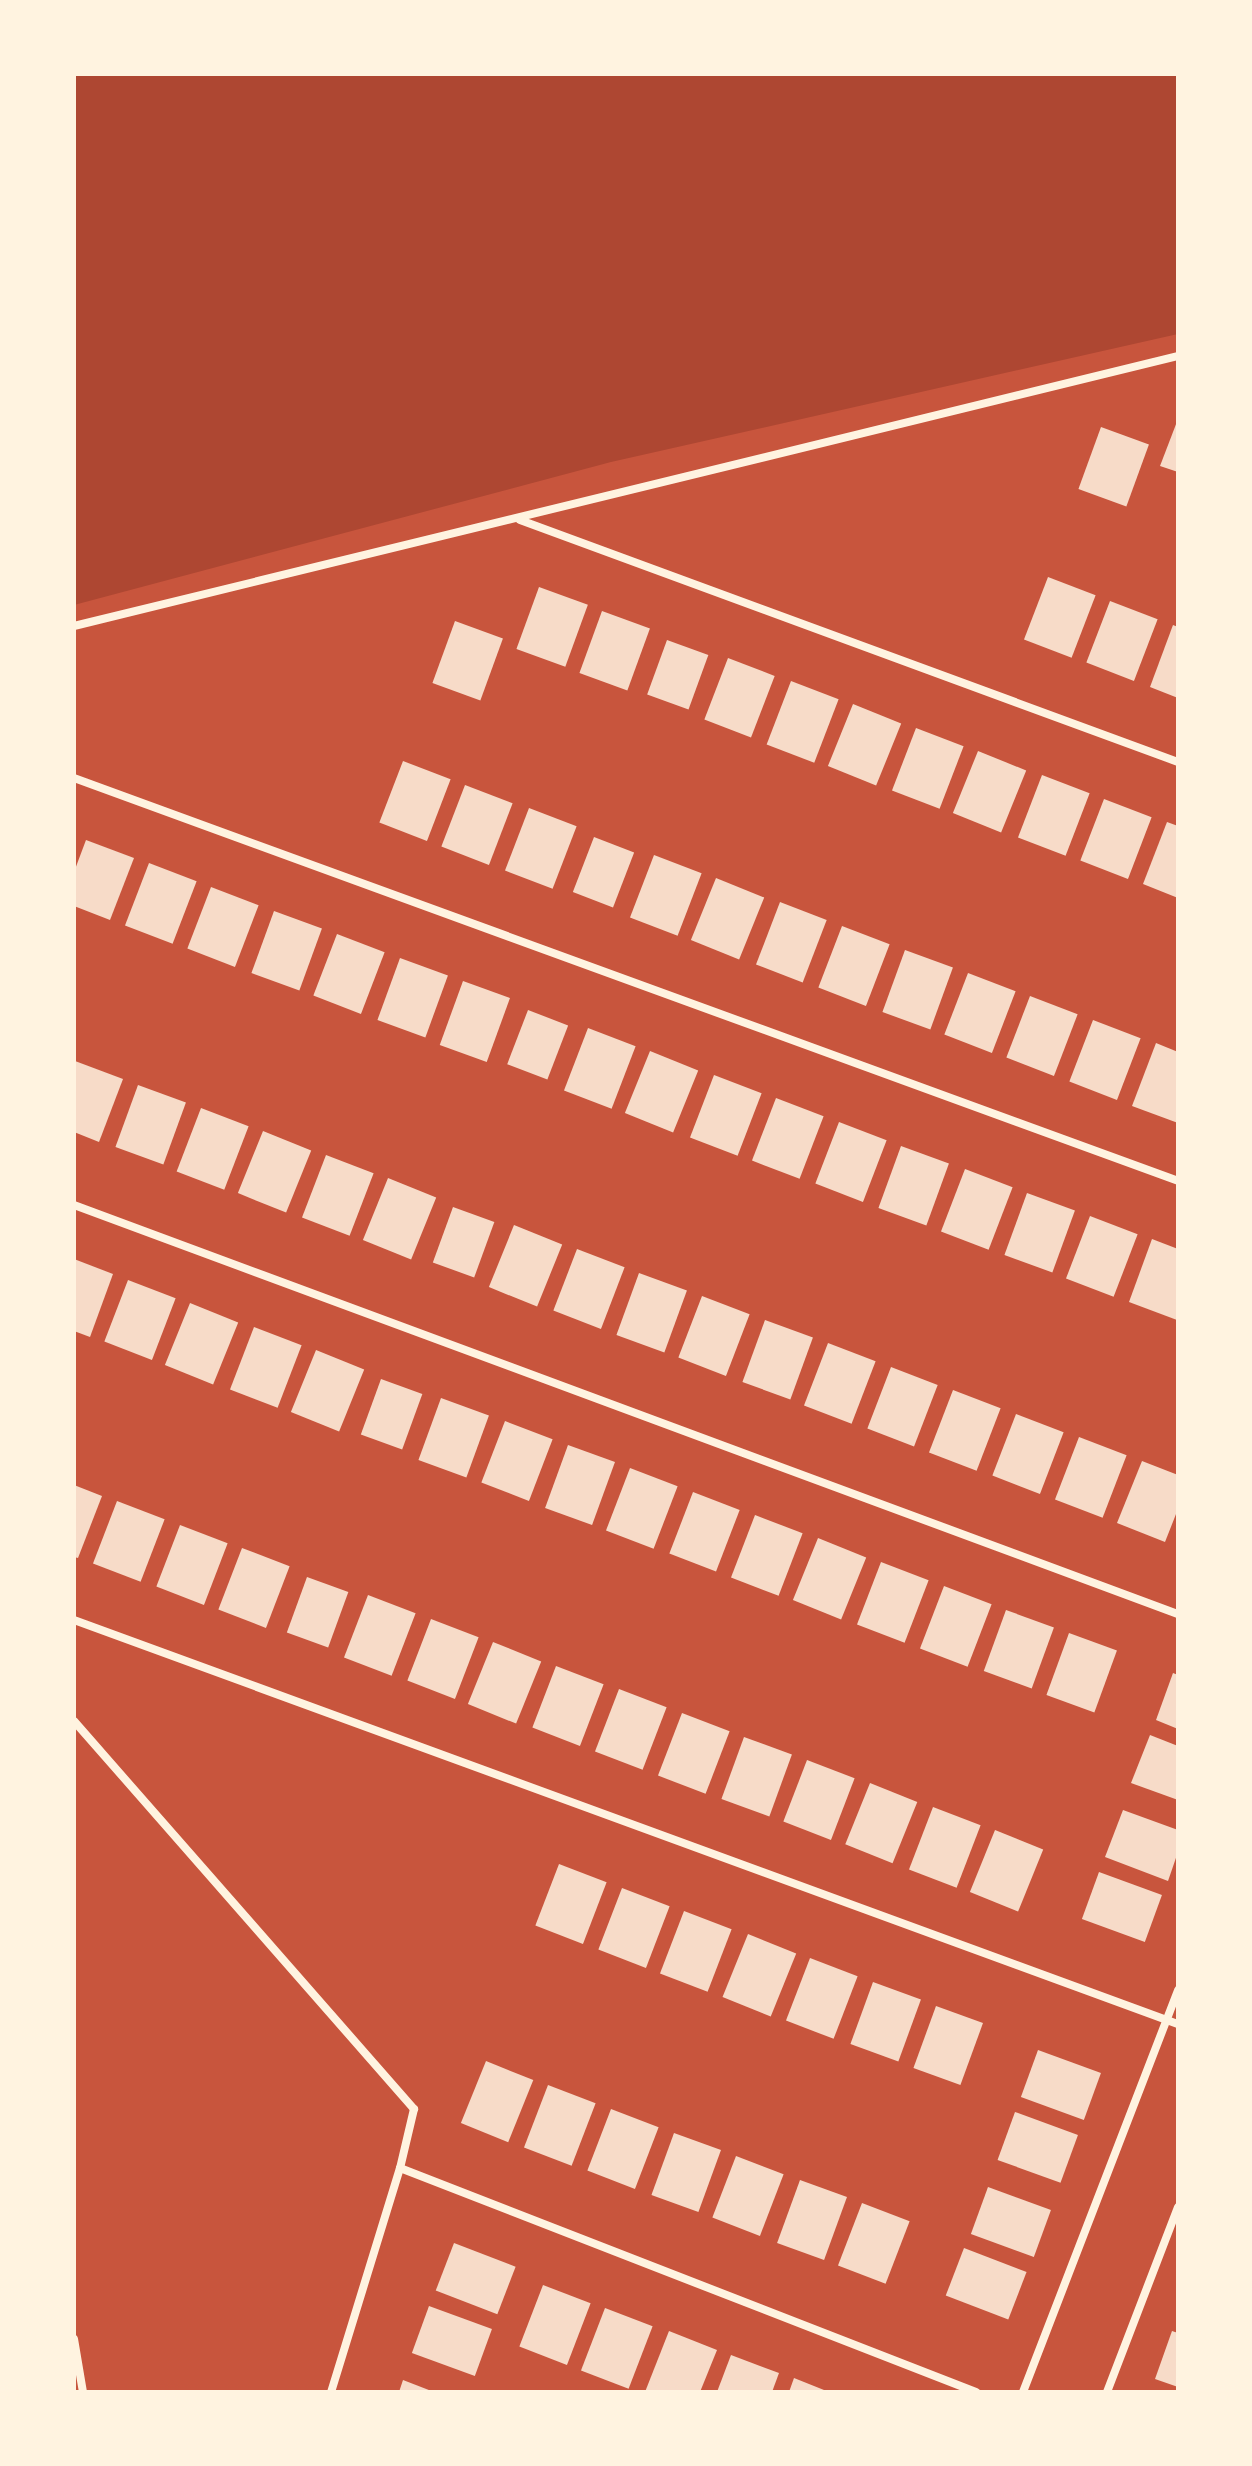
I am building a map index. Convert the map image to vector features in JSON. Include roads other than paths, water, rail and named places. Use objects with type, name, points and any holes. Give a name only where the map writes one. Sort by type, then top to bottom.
[{"type":"street","points":[[74,626],[1178,356]]},
{"type":"street","points":[[519,519],[1178,762]]},
{"type":"street","points":[[74,778],[1178,1181]]},
{"type":"street","points":[[74,1205],[1178,1614]]},
{"type":"street","points":[[74,1620],[1178,2024]]},
{"type":"street","points":[[74,1721],[414,2109],[400,2168],[331,2392]]},
{"type":"street","points":[[1023,2392],[1178,1990]]},
{"type":"street","points":[[400,2168],[976,2392]]},
{"type":"street","points":[[1107,2392],[1178,2207]]},
{"type":"street","points":[[74,2339],[83,2392]]}]
